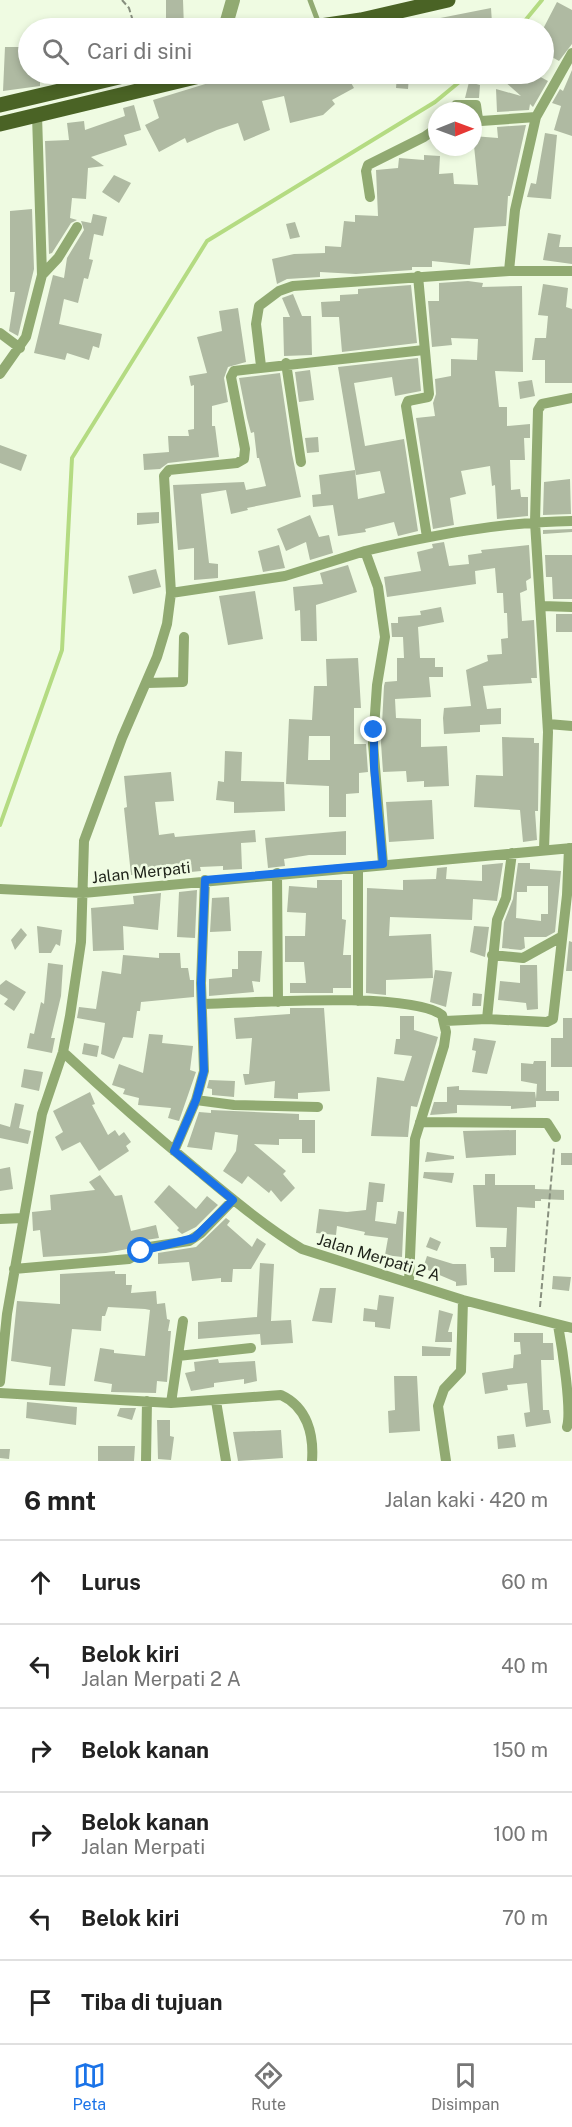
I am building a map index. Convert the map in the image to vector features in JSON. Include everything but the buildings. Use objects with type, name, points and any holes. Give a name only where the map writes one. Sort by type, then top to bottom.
[{"type":"main road","points":[[369,18],[439,1]]},
{"type":"main road","points":[[89,84],[2,104],[4,124],[166,84]]},
{"type":"street","points":[[228,18],[233,0]]},
{"type":"street","points":[[509,271],[515,210],[536,117],[572,53]]},
{"type":"street","points":[[0,374],[20,348],[29,330],[42,275],[37,115]]},
{"type":"street","points":[[482,121],[536,117]]},
{"type":"street","points":[[370,197],[366,171],[368,165],[428,134]]},
{"type":"street","points":[[42,275],[63,251],[77,227]]},
{"type":"street","points":[[261,366],[256,324],[259,306],[279,291],[312,283],[509,271],[572,271]]},
{"type":"street","points":[[418,276],[428,397],[408,401],[406,406],[427,537]]},
{"type":"street","points":[[0,333],[20,348]]},
{"type":"street","points":[[0,1382],[6,1285],[14,1269],[42,1114],[63,1052],[81,942],[84,841],[122,738],[147,683],[167,624],[171,593],[164,476],[169,470],[237,463],[244,459],[245,449],[231,373],[238,369],[424,350]]},
{"type":"street","points":[[286,363],[301,462]]},
{"type":"street","points":[[544,850],[548,723],[535,522],[538,406],[572,398]]},
{"type":"street","points":[[171,593],[285,576],[366,551],[427,537],[535,522],[572,521]]},
{"type":"street","points":[[366,551],[378,587],[386,637],[377,685],[373,743],[383,864]]},
{"type":"street","points":[[542,606],[572,607]]},
{"type":"street","points":[[147,683],[183,682],[184,637]]},
{"type":"street","points":[[548,723],[572,726]]},
{"type":"street","points":[[445,1021],[487,1019],[547,1022],[553,1019],[571,848]]},
{"type":"street","name":"Jalan Merpati","points":[[0,889],[83,893],[277,873],[358,868],[571,848]]},
{"type":"street","points":[[487,1019],[497,920],[506,898],[512,853]]},
{"type":"street","points":[[358,868],[358,1001]]},
{"type":"street","points":[[277,873],[278,1002]]},
{"type":"street","points":[[174,1151],[196,1100],[204,1071],[202,1004],[205,880]]},
{"type":"street","points":[[492,955],[523,958],[561,937]]},
{"type":"street","points":[[202,1004],[358,1001],[415,1005],[437,1012],[445,1021],[444,1046],[415,1139],[409,1281]]},
{"type":"street","name":"Jalan Merpati 2 A","points":[[63,1052],[233,1200],[280,1236],[303,1249],[463,1300],[572,1329]]},
{"type":"street","points":[[196,1100],[234,1105],[318,1107]]},
{"type":"street","points":[[420,1122],[547,1123],[556,1137]]},
{"type":"street","points":[[14,1269],[129,1259],[149,1247],[189,1241],[201,1233],[233,1200]]},
{"type":"street","points":[[0,1219],[22,1218]]},
{"type":"street","points":[[446,1461],[438,1406],[444,1389],[461,1371],[463,1300]]},
{"type":"street","points":[[171,1403],[183,1321]]},
{"type":"street","points":[[558,1324],[570,1405],[571,1419],[567,1427]]},
{"type":"street","points":[[178,1356],[251,1348]]},
{"type":"street","points":[[0,1392],[171,1403],[281,1395],[291,1400],[304,1414],[311,1433],[312,1461]]},
{"type":"street","points":[[146,1461],[147,1401]]},
{"type":"street","points":[[216,1401],[226,1461]]},
{"type":"lane","points":[[310,0],[313,18]]},
{"type":"path","points":[[122,0],[129,8],[132,18]]},
{"type":"path","points":[[539,1319],[556,1137]]},
{"type":"waterway","points":[[527,18],[542,0]]},
{"type":"waterway","points":[[0,825],[62,650],[72,458],[207,241],[435,102],[457,84]]},
{"type":"route","points":[[141,1251],[149,1247],[189,1241],[201,1233],[233,1200],[174,1151],[196,1100],[204,1071],[201,983],[205,880],[383,864],[374,767],[374,730]]}]
